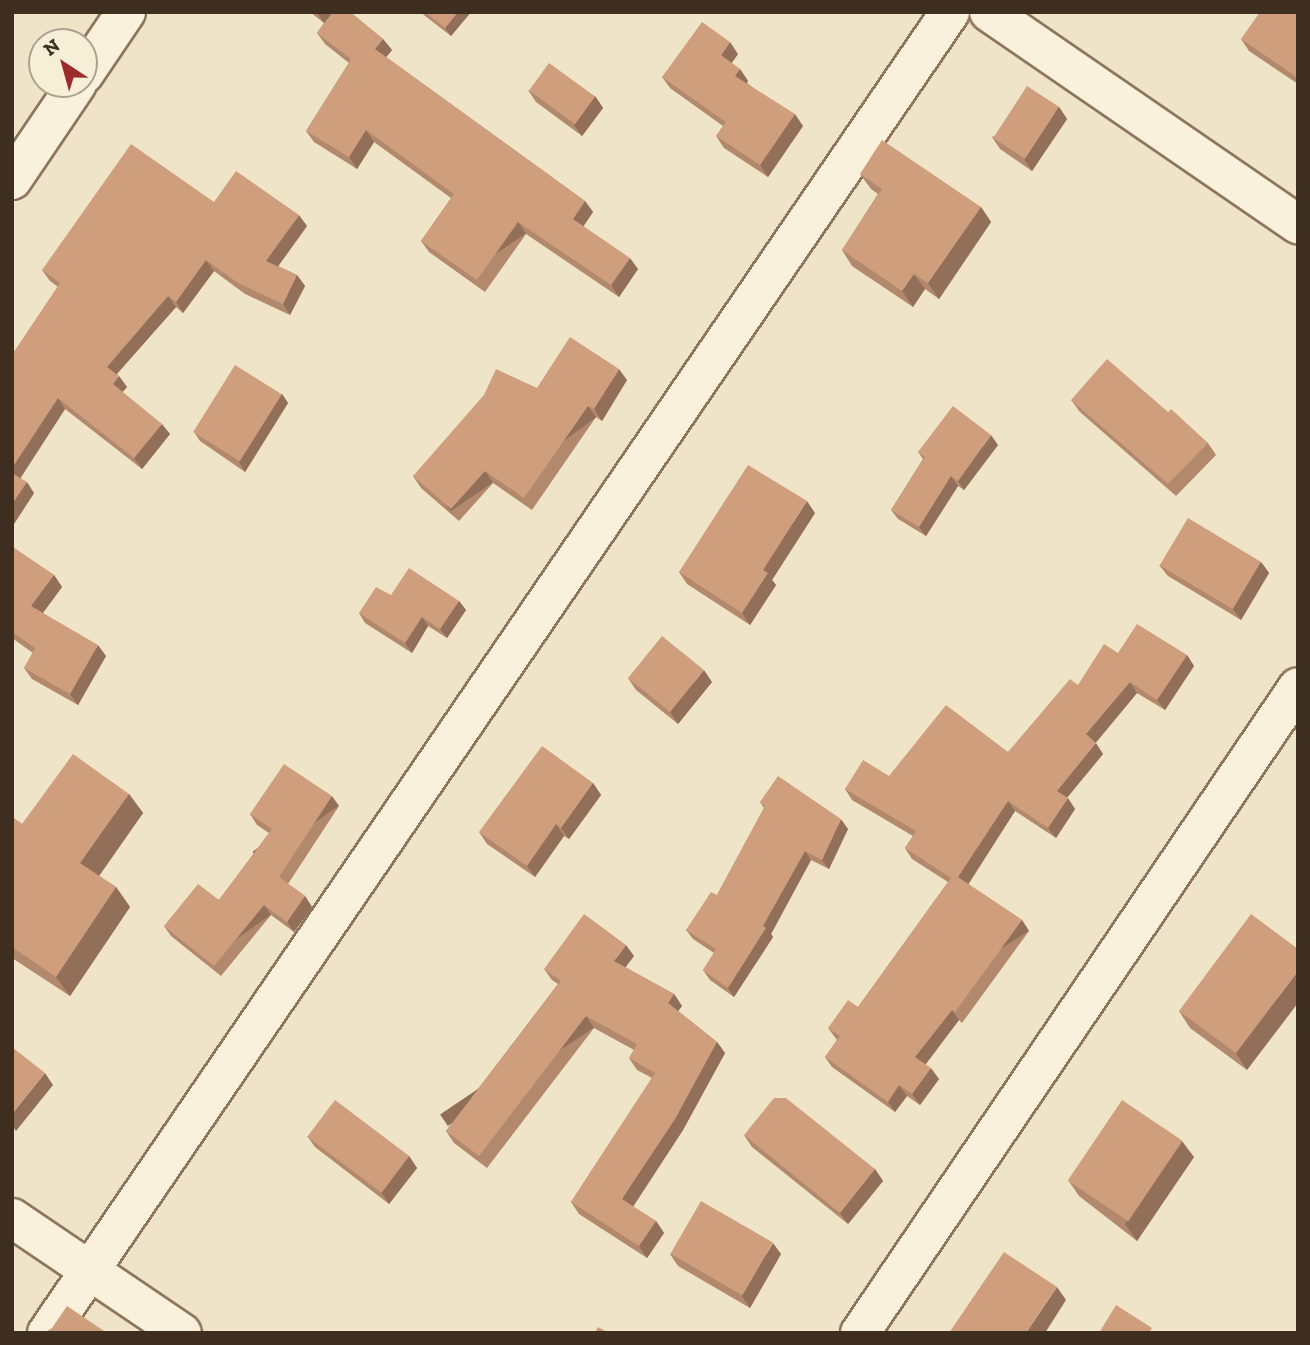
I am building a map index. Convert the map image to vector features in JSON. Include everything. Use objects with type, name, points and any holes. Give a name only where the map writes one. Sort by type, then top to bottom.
[{"type":"street","points":[[98,53],[126,12]]},
{"type":"street","points":[[47,1333],[950,12]]},
{"type":"street","points":[[989,12],[1298,224]]},
{"type":"street","points":[[12,180],[68,98]]},
{"type":"street","points":[[860,1333],[1298,688]]},
{"type":"street","points":[[12,1218],[182,1333]]},
{"type":"building","points":[[333,12],[350,12],[383,39],[375,49],[585,201],[573,219],[630,258],[611,285],[518,222],[477,280],[421,241],[454,194],[366,130],[349,157],[306,131],[351,59],[317,33]]},
{"type":"building","points":[[425,12],[458,12],[445,28]]},
{"type":"building","points":[[1260,12],[1298,12],[1298,78],[1241,39]]},
{"type":"building","points":[[702,22],[730,42],[721,55],[740,69],[735,76],[795,114],[760,165],[716,136],[726,122],[662,77]]},
{"type":"building","points":[[549,63],[595,97],[575,124],[529,91]]},
{"type":"building","points":[[1027,86],[1059,107],[1025,159],[993,138]]},
{"type":"building","points":[[882,140],[981,207],[928,283],[914,274],[902,291],[842,250],[882,189],[860,174]]},
{"type":"building","points":[[131,144],[214,202],[236,171],[299,215],[266,261],[297,275],[283,304],[238,283],[206,260],[176,302],[168,296],[107,367],[119,376],[113,384],[162,424],[134,458],[58,398],[12,468],[12,355],[60,283],[42,270]]},
{"type":"building","points":[[570,337],[619,369],[594,409],[588,406],[524,498],[485,471],[451,509],[413,476],[484,395],[496,369],[537,388]]},
{"type":"building","points":[[1107,359],[1168,412],[1171,409],[1208,443],[1168,484],[1071,400]]},
{"type":"building","points":[[235,365],[282,394],[240,461],[193,432]]},
{"type":"building","points":[[953,406],[991,435],[958,481],[951,476],[919,527],[891,510],[925,457],[918,452]]},
{"type":"building","points":[[748,465],[807,501],[763,570],[768,573],[742,613],[679,572]]},
{"type":"building","points":[[12,473],[27,482],[12,504]]},
{"type":"building","points":[[1188,518],[1261,562],[1233,609],[1160,565]]},
{"type":"building","points":[[13,547],[54,575],[31,606],[98,645],[70,694],[24,668],[35,648],[12,632]]},
{"type":"building","points":[[409,568],[459,601],[440,629],[422,617],[405,643],[359,613],[376,587],[391,595]]},
{"type":"building","points":[[1137,624],[1187,655],[1157,700],[1130,682],[1086,734],[1096,743],[1057,791],[1068,798],[1048,828],[1008,801],[958,877],[1022,920],[955,1012],[952,1010],[915,1057],[931,1068],[912,1094],[899,1085],[888,1102],[825,1057],[840,1036],[828,1028],[848,1000],[858,1007],[951,878],[905,848],[916,831],[845,789],[863,760],[889,776],[946,705],[1008,752],[1070,679],[1078,685],[1104,644],[1118,653]]},
{"type":"building","points":[[662,636],[704,670],[670,712],[628,678]]},
{"type":"building","points":[[542,746],[593,783],[561,828],[556,824],[527,866],[479,832]]},
{"type":"building","points":[[73,754],[129,794],[80,863],[116,887],[56,977],[12,947],[12,817],[22,824]]},
{"type":"building","points":[[284,764],[332,796],[279,877],[305,896],[287,922],[264,905],[214,966],[164,926],[198,884],[219,900],[272,829],[250,814]]},
{"type":"building","points":[[778,776],[841,819],[822,860],[805,851],[763,926],[766,928],[728,988],[703,970],[716,949],[686,930],[711,892],[717,895],[765,806],[760,802]]},
{"type":"building","points":[[584,914],[626,945],[614,961],[674,994],[668,1003],[717,1042],[675,1119],[622,1199],[656,1221],[639,1246],[571,1202],[655,1073],[629,1058],[637,1044],[586,1016],[479,1156],[446,1131],[561,981],[544,969]]},
{"type":"building","points":[[1251,914],[1298,949],[1298,971],[1236,1053],[1179,1011]]},
{"type":"building","points":[[12,1047],[45,1073],[12,1114]]},
{"type":"building","points":[[774,1098],[786,1098],[875,1169],[840,1213],[744,1135]]},
{"type":"building","points":[[335,1100],[409,1156],[382,1193],[307,1137]]},
{"type":"building","points":[[1122,1100],[1183,1141],[1128,1221],[1068,1180]]},
{"type":"building","points":[[701,1201],[773,1242],[742,1295],[670,1254]]},
{"type":"building","points":[[1004,1252],[1057,1287],[1026,1333],[949,1333]]},
{"type":"building","points":[[1116,1305],[1152,1328],[1149,1333],[1099,1333]]},
{"type":"building","points":[[67,1306],[107,1333],[44,1333],[52,1328]]},
{"type":"building","points":[[598,1327],[609,1333],[595,1333]]}]
